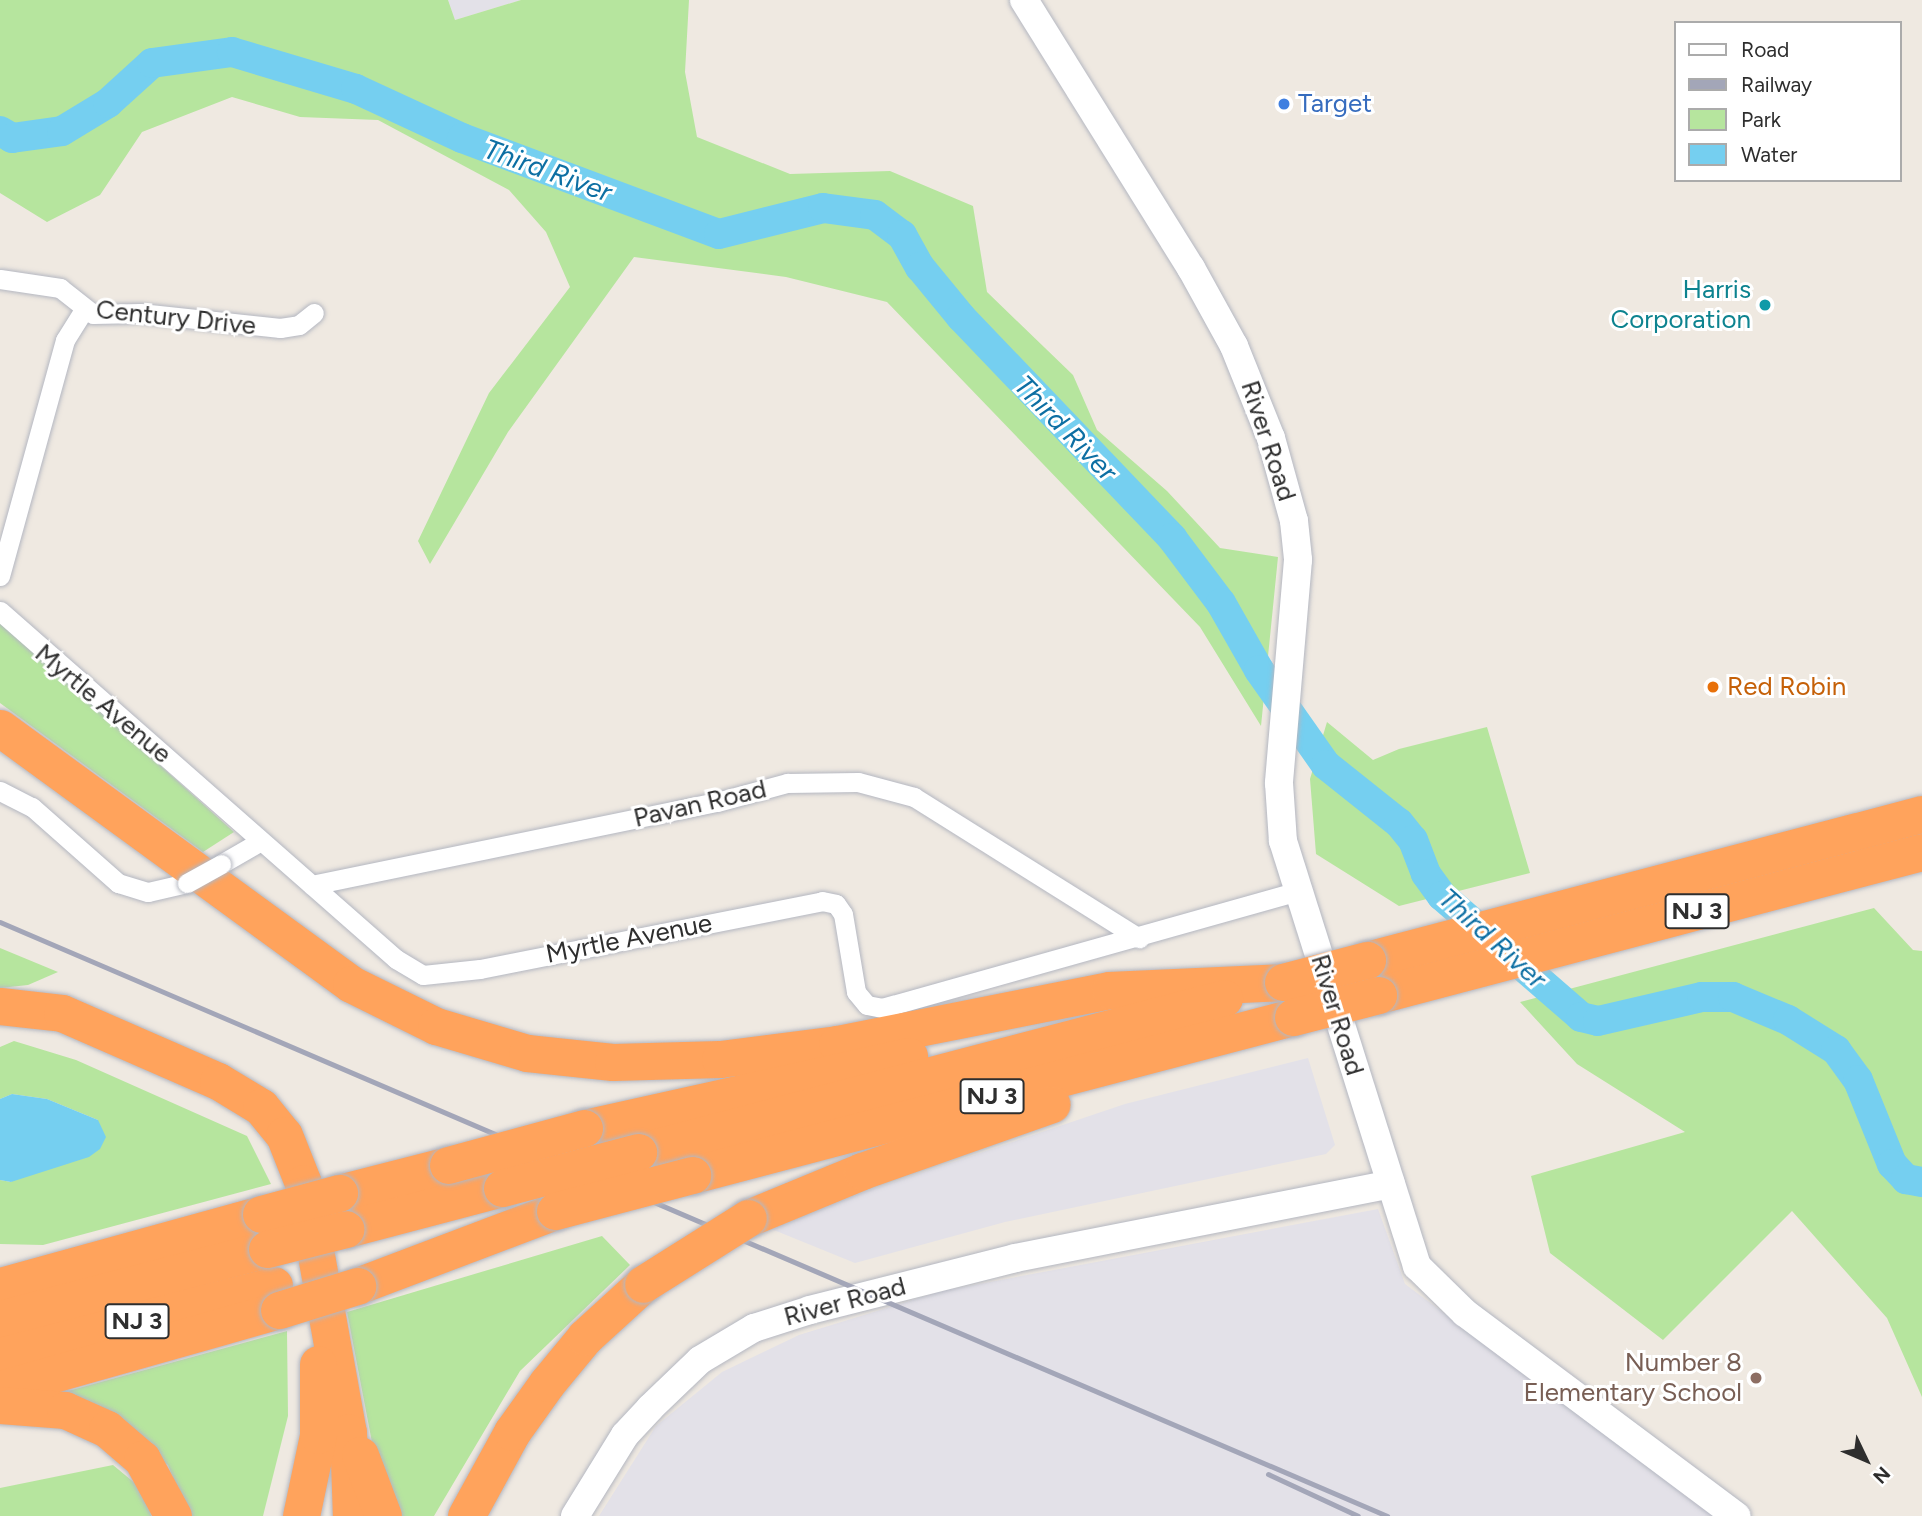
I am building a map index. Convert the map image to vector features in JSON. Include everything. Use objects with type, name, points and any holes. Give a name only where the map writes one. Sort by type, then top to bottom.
[{"type":"highway","points":[[0,727],[351,984],[436,1026],[527,1053],[612,1062],[720,1059],[848,1042],[1110,990],[1283,982]]},
{"type":"highway","name":"NJ 3","points":[[0,1319],[1922,814]]},
{"type":"highway","name":"NJ 3","points":[[0,1356],[276,1298],[555,1211],[1922,852]]},
{"type":"highway","points":[[0,1286],[160,1240],[584,1128],[968,1043],[1203,1004]]},
{"type":"highway","points":[[0,1006],[36,1007],[74,1018],[229,1086],[269,1116],[290,1146],[303,1182],[348,1432],[349,1506]]},
{"type":"highway","points":[[466,1516],[512,1432],[547,1382],[586,1337],[643,1284],[748,1218],[886,1161],[1176,1065],[1293,1017]]},
{"type":"highway","points":[[0,1025],[54,1030],[219,1104],[247,1122],[274,1154],[287,1186],[319,1384],[315,1454],[301,1516]]},
{"type":"highway","points":[[0,1265],[45,1264],[160,1240]]},
{"type":"highway","points":[[0,1389],[276,1298]]},
{"type":"highway","points":[[0,1405],[65,1410],[107,1429],[142,1459],[173,1516]]},
{"type":"highway","points":[[348,1432],[383,1516]]},
{"type":"street","name":"River Road","points":[[575,1516],[625,1434],[700,1360],[754,1328],[810,1310],[1015,1258],[1391,1184],[1298,891],[1278,811],[1292,664],[1298,560],[1294,522],[1252,386],[1191,268],[1024,0]]},
{"type":"street","name":"Century Drive","points":[[0,279],[60,288],[84,309],[100,314],[140,313],[280,328],[299,325],[314,313]]},
{"type":"street","points":[[0,576],[65,340],[84,309]]},
{"type":"street","name":"Myrtle Avenue","points":[[0,611],[404,965],[436,976],[829,902],[843,914],[856,992],[874,1008],[1139,938],[1298,891]]},
{"type":"street","name":"Pavan Road","points":[[312,885],[704,805],[787,783],[832,781],[882,785],[914,797],[1139,938]]},
{"type":"street","points":[[0,790],[32,807],[118,883],[148,892],[187,883],[261,841]]},
{"type":"street","points":[[1391,1184],[1412,1255],[1432,1285],[1586,1408],[1736,1516]]},
{"type":"shaded area","points":[[448,0],[521,0],[455,20]]},
{"type":"shaded area","points":[[1308,1058],[1335,1145],[1326,1154],[1005,1222],[855,1263],[764,1226],[1125,1104]]},
{"type":"shaded area","points":[[1378,1209],[1405,1284],[1715,1516],[599,1516],[656,1426],[722,1372],[799,1335],[942,1291]]},
{"type":"green space","points":[[0,0],[448,0],[455,20],[521,0],[689,0],[685,72],[697,137],[790,174],[890,171],[973,206],[987,292],[1073,375],[1097,430],[1167,491],[1220,548],[1278,557],[1261,726],[1200,627],[887,302],[786,277],[634,257],[508,432],[430,564],[418,541],[489,393],[570,287],[546,232],[509,190],[378,120],[300,117],[232,97],[142,132],[100,195],[47,222],[0,193]]},
{"type":"green space","points":[[0,621],[234,832],[203,852],[0,703]]},
{"type":"green space","points":[[1327,722],[1373,760],[1399,749],[1487,727],[1530,873],[1399,906],[1316,854],[1310,779]]},
{"type":"green space","points":[[1874,908],[1913,950],[1922,951],[1922,1397],[1887,1318],[1792,1211],[1663,1340],[1550,1253],[1531,1176],[1685,1132],[1577,1064],[1520,1002]]},
{"type":"green space","points":[[0,948],[58,972],[28,985],[0,988]]},
{"type":"green space","points":[[14,1041],[76,1060],[247,1136],[271,1184],[43,1245],[0,1244],[0,1180],[11,1182],[98,1120],[47,1099],[12,1094],[0,1099],[0,1047]]},
{"type":"green space","points":[[602,1236],[630,1265],[520,1371],[434,1516],[402,1516],[375,1458],[347,1312]]},
{"type":"green space","points":[[287,1331],[288,1416],[263,1516],[188,1516],[168,1465],[68,1391]]},
{"type":"green space","points":[[113,1465],[148,1494],[151,1516],[0,1516],[0,1488]]},
{"type":"water","points":[[12,1094],[47,1099],[98,1120],[106,1137],[100,1149],[89,1157],[11,1182],[0,1180],[0,1099]]},
{"type":"waterway","name":"Third River","points":[[0,131],[12,138],[62,131],[108,103],[152,63],[232,52],[356,89],[462,138],[719,234],[823,208],[875,215],[902,235],[920,267],[961,317],[1172,538],[1221,603],[1259,670],[1326,765],[1399,823],[1413,840],[1426,874],[1442,896],[1581,1017],[1598,1021],[1702,997],[1733,997],[1788,1020],[1836,1050],[1858,1080],[1892,1164],[1906,1179],[1922,1182]]},
{"type":"railway","points":[[0,922],[1387,1516]]},
{"type":"railway","points":[[1268,1474],[1358,1516]]},
{"type":"place","name":"Target","points":[[1284,104]]},
{"type":"place","name":"Harris Corporation","points":[[1765,305]]},
{"type":"place","name":"Red Robin","points":[[1713,687]]},
{"type":"place","name":"Number 8 Elementary School","points":[[1756,1378]]}]
